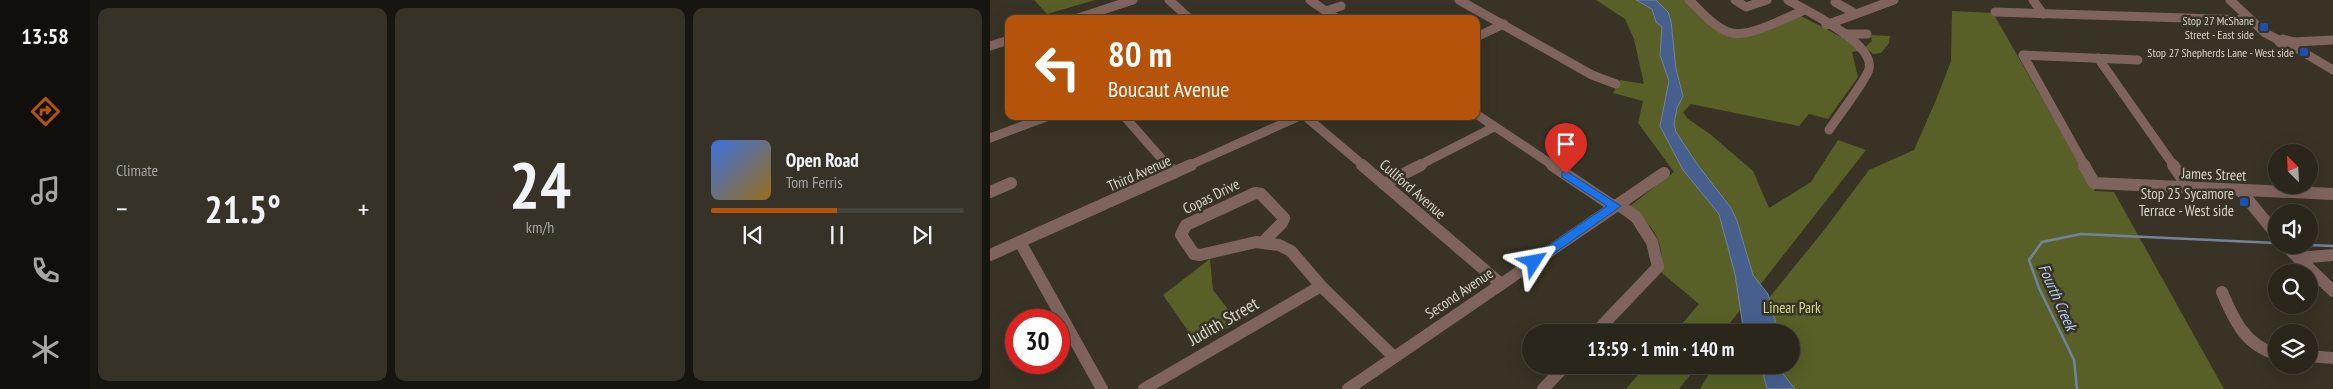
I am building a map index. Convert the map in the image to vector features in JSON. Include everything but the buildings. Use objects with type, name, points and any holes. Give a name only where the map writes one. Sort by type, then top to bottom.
[{"type":"street","points":[[1087,15],[1133,0]]},
{"type":"street","points":[[1169,0],[1186,15]]},
{"type":"street","points":[[1310,0],[1331,15]]},
{"type":"street","points":[[1459,0],[1592,74],[1616,84]]},
{"type":"street","points":[[1689,0],[1709,18],[1732,33],[1744,33],[1802,11]]},
{"type":"street","points":[[1735,0],[1746,7],[1767,0]]},
{"type":"street","points":[[1780,0],[1845,35],[1860,53],[1868,58],[1869,70],[1828,130]]},
{"type":"street","points":[[1788,0],[1802,11]]},
{"type":"street","points":[[1827,25],[1894,0]]},
{"type":"street","points":[[2032,0],[2043,14]]},
{"type":"street","points":[[2230,0],[2265,33],[2279,40],[2282,45],[2295,45],[2304,40],[2333,40]]},
{"type":"street","points":[[1835,2],[1856,14]]},
{"type":"street","points":[[1326,12],[1341,6]]},
{"type":"street","points":[[1995,12],[2251,20]]},
{"type":"street","points":[[1480,35],[1504,24]]},
{"type":"street","points":[[1845,35],[1868,34]]},
{"type":"street","points":[[991,43],[1005,41]]},
{"type":"street","points":[[2295,45],[2333,70]]},
{"type":"street","name":"James Street","points":[[2098,58],[2023,55],[2094,183],[2333,194]]},
{"type":"street","points":[[2098,58],[2138,60]]},
{"type":"street","points":[[2098,58],[2189,188]]},
{"type":"street","points":[[1480,117],[1615,206],[1623,207],[1647,230],[1658,259],[1658,267],[1604,324]]},
{"type":"street","points":[[990,138],[1038,120]]},
{"type":"street","points":[[1128,120],[1174,173]]},
{"type":"street","name":"Third Avenue","points":[[990,256],[1291,120]]},
{"type":"street","name":"Cullford Avenue","points":[[1310,120],[1501,284]]},
{"type":"street","points":[[1384,184],[1494,127]]},
{"type":"street","name":"Second Avenue","points":[[1348,389],[1664,173]]},
{"type":"street","points":[[990,192],[1011,183]]},
{"type":"street","points":[[2240,190],[2268,224]]},
{"type":"street","name":"Copas Drive","points":[[1264,242],[1282,223],[1284,218],[1261,194],[1255,193],[1186,226],[1181,235],[1194,254],[1200,255],[1243,244],[1264,242],[1285,247],[1291,251],[1321,286],[1394,357]]},
{"type":"street","points":[[1020,242],[1102,389]]},
{"type":"street","points":[[2294,254],[2333,291]]},
{"type":"street","points":[[2298,258],[2333,255]]},
{"type":"street","name":"Judith Street","points":[[1144,389],[1321,286]]},
{"type":"street","points":[[2222,292],[2236,325],[2250,343],[2268,351]]},
{"type":"street","points":[[2318,357],[2333,358]]},
{"type":"street","points":[[1544,389],[1558,374]]},
{"type":"green space","points":[[1034,0],[1095,0],[1047,14]]},
{"type":"green space","points":[[1596,0],[1685,0],[1732,35],[1799,15],[1847,40],[1859,51],[1852,52],[1858,77],[1828,119],[1809,114],[1799,126],[1691,104],[1683,112],[1688,119],[1710,134],[1753,171],[1769,208],[1811,182],[1838,140],[1866,150],[1729,324],[1682,324],[1699,304],[1662,273],[1661,251],[1656,235],[1630,206],[1674,172],[1638,123],[1643,101],[1613,93],[1620,80],[1644,84],[1634,39],[1625,19]]},
{"type":"green space","name":"Linear Park","points":[[1952,11],[1993,13],[2095,191],[2114,192],[2224,389],[1700,389],[1709,374],[1800,374],[1800,324],[1748,324],[1825,229],[1869,170],[1914,150],[1951,61]]},
{"type":"green space","points":[[1870,35],[1890,36],[1889,43],[1881,53],[1873,54],[1865,47],[1872,41]]},
{"type":"green space","points":[[1210,259],[1213,290],[1238,322],[1198,345],[1163,295]]},
{"type":"green space","points":[[1638,374],[1691,374],[1679,389],[1626,389]]},
{"type":"water","points":[[1636,0],[1656,0],[1668,12],[1671,21],[1676,69],[1683,96],[1677,108],[1674,124],[1676,132],[1697,164],[1731,208],[1737,221],[1753,275],[1768,294],[1775,324],[1743,324],[1735,274],[1719,214],[1683,170],[1660,126],[1669,81],[1660,55],[1662,27],[1656,22],[1652,9]]},
{"type":"water","points":[[1763,374],[1783,374],[1795,389],[1767,389]]},
{"type":"waterway","name":"Fourth Creek","points":[[2077,389],[2074,360],[2039,288],[2029,260],[2042,242],[2081,234],[2268,243]]},
{"type":"waterway","name":"Fourth Creek","points":[[2318,245],[2333,246]]},
{"type":"place","name":"Stop 27 McShane Street - East side","points":[[2264,27]]},
{"type":"place","name":"Stop 27 Shepherds Lane - West side","points":[[2304,52]]},
{"type":"place","name":"Stop 25 Sycamore Terrace - West side","points":[[2244,202]]},
{"type":"route","points":[[1534,262],[1615,206],[1566,174]]}]
